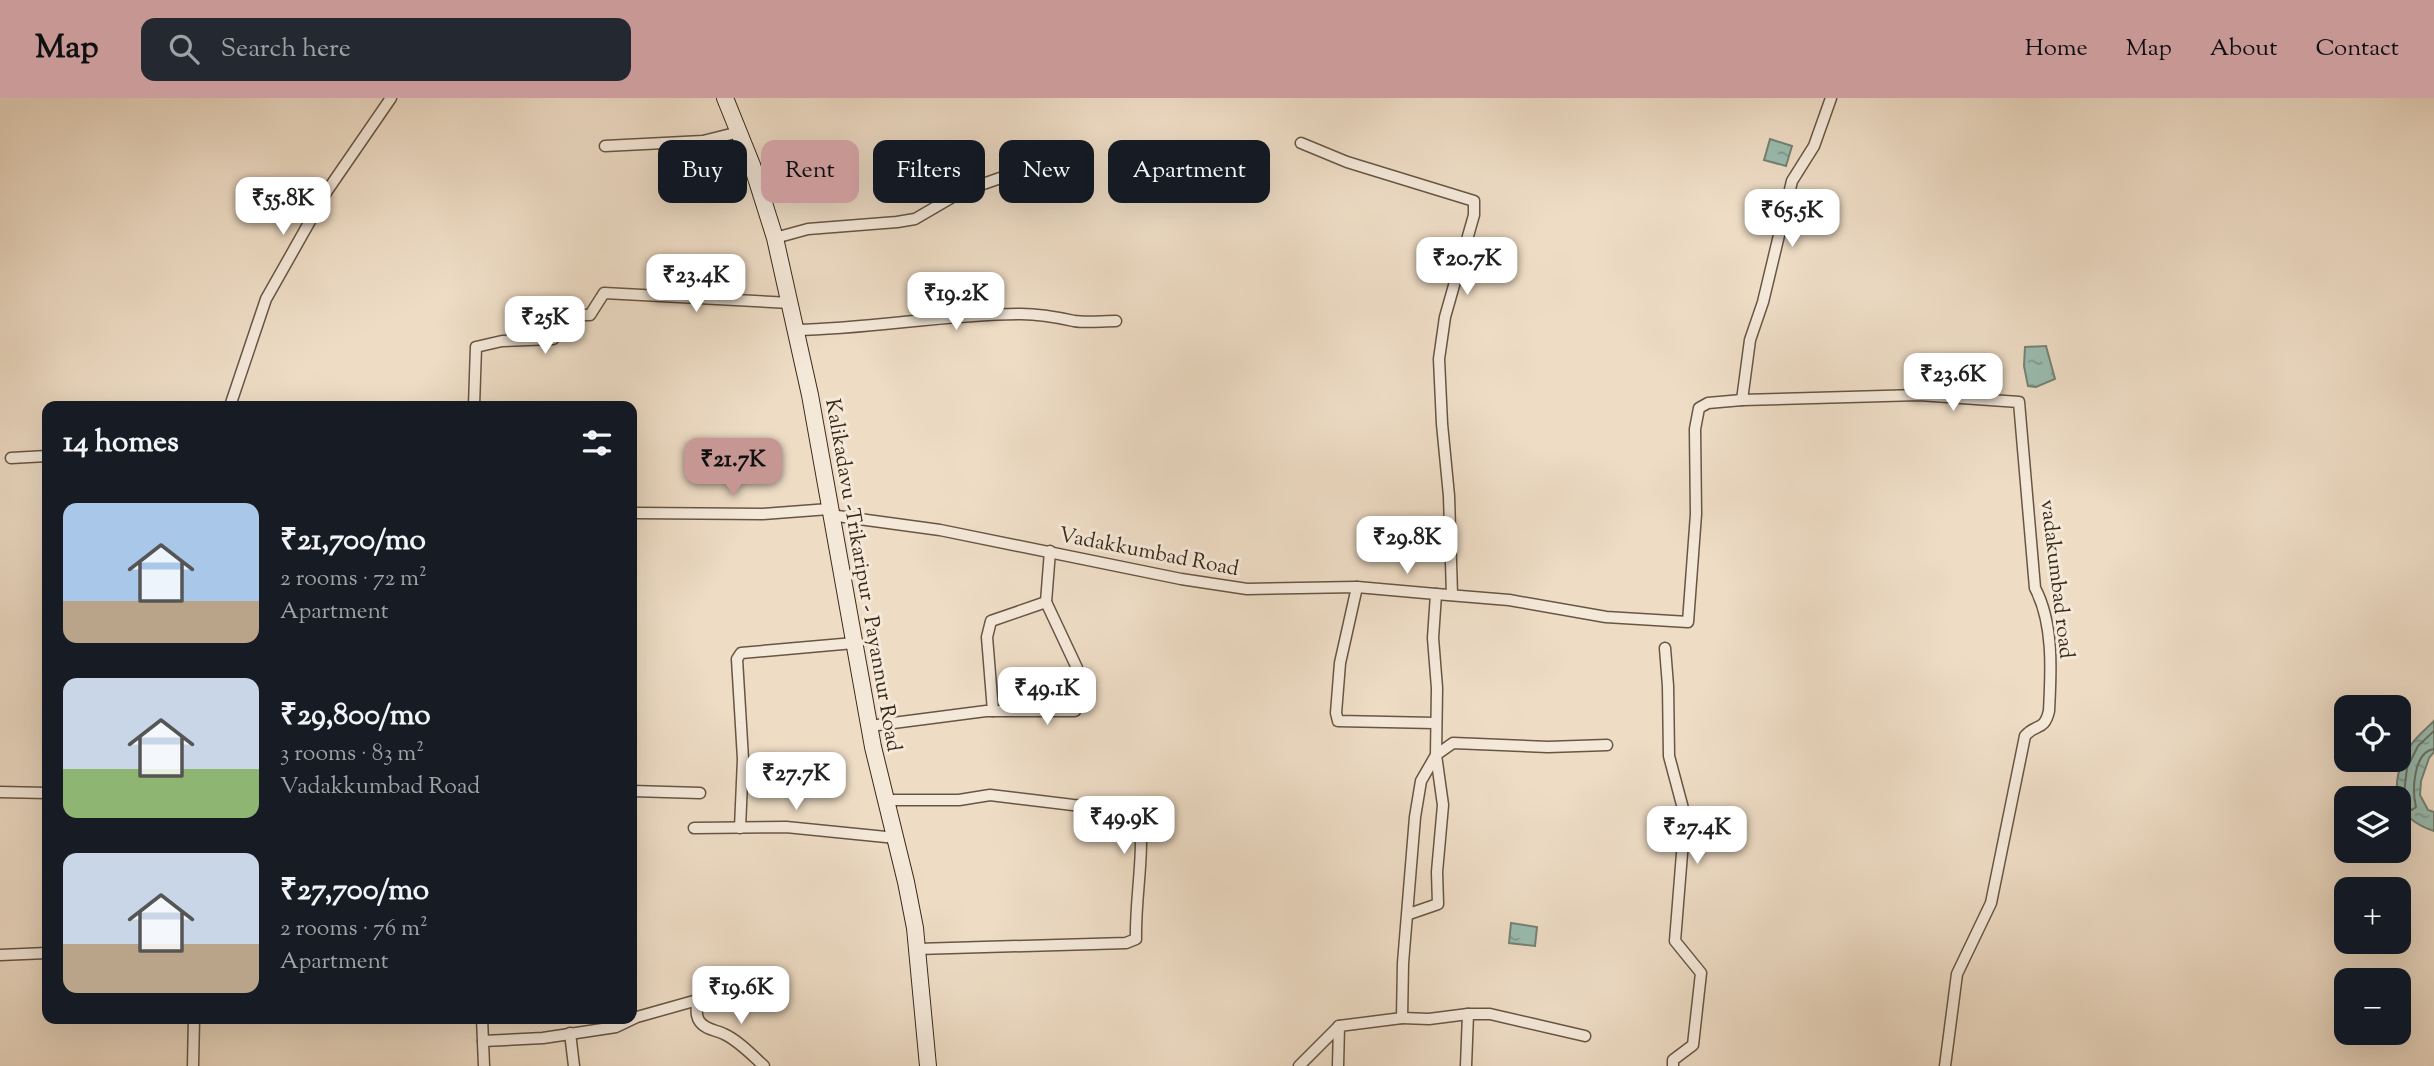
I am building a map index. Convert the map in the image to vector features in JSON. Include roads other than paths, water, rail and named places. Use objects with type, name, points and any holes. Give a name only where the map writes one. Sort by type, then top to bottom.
[{"type":"main road","name":"Kalikadavu -Trikaripur - Payannur Road","points":[[725,98],[752,165],[775,238],[810,395],[873,747],[915,928],[928,1066]]},
{"type":"street","points":[[232,401],[266,299],[327,191],[391,98]]},
{"type":"street","points":[[1742,400],[1750,340],[1763,302],[1791,181],[1814,146],[1831,98]]},
{"type":"street","points":[[605,146],[703,141],[738,132]]},
{"type":"street","points":[[1301,144],[1347,162],[1474,201],[1474,215],[1445,317],[1439,359],[1449,496],[1452,596]]},
{"type":"street","points":[[775,238],[808,229],[915,219],[962,191],[999,178]]},
{"type":"street","points":[[474,401],[476,346],[502,341],[553,340],[558,323],[568,315],[590,315],[604,293],[790,303]]},
{"type":"street","points":[[796,330],[946,317],[1021,314],[1084,321],[1116,321]]},
{"type":"street","name":"vadakumbad road","points":[[1436,594],[1509,600],[1606,617],[1688,622],[1696,514],[1696,413],[1699,408],[1708,403],[1742,400],[1919,395],[2019,402],[2035,588],[2044,606],[2048,641],[2049,711],[2047,722],[2025,736],[1991,903],[1957,974],[1945,1066]]},
{"type":"street","points":[[11,458],[42,456]]},
{"type":"street","name":"Vadakkumbad Road","points":[[637,513],[829,512],[940,530],[1181,579],[1247,589],[1357,586],[1436,594]]},
{"type":"street","points":[[870,726],[993,711],[1075,711],[1077,668],[1046,603],[1050,551]]},
{"type":"street","points":[[1357,586],[1340,663],[1336,713],[1338,721],[1435,723]]},
{"type":"street","points":[[1409,914],[1438,904],[1437,872],[1443,805],[1436,755],[1437,688],[1433,638],[1436,594]]},
{"type":"street","points":[[993,711],[987,637],[991,621],[1046,603]]},
{"type":"street","points":[[740,828],[743,759],[737,659],[741,653],[854,643]]},
{"type":"street","points":[[1665,648],[1670,756],[1685,816],[1675,942],[1701,973],[1693,1045],[1673,1060],[1673,1066]]},
{"type":"street","points":[[1402,1018],[1403,963],[1415,817],[1421,781],[1436,755],[1453,743],[1548,747],[1607,745]]},
{"type":"street","points":[[637,791],[700,793]]},
{"type":"street","points":[[0,792],[42,793]]},
{"type":"street","points":[[886,800],[959,800],[990,795],[1073,805],[1129,806],[1139,813],[1136,939],[1126,943],[917,949]]},
{"type":"street","points":[[694,828],[799,828],[896,838]]},
{"type":"street","points":[[0,955],[42,953]]},
{"type":"street","points":[[637,1017],[724,989]]},
{"type":"street","points":[[697,1000],[697,1018],[700,1022],[735,1041],[764,1066]]},
{"type":"street","points":[[1466,1066],[1468,1014]]},
{"type":"street","points":[[1299,1066],[1339,1027],[1402,1018],[1429,1019],[1490,1014],[1585,1036]]},
{"type":"street","points":[[193,1066],[194,1024]]},
{"type":"street","points":[[482,1024],[484,1066]]},
{"type":"street","points":[[483,1041],[543,1038],[623,1024]]},
{"type":"street","points":[[1338,1066],[1339,1027]]},
{"type":"street","points":[[570,1033],[574,1066]]},
{"type":"water","points":[[1770,139],[1792,146],[1786,166],[1764,160]]},
{"type":"water","points":[[2046,346],[2055,379],[2036,387],[2028,386],[2024,366],[2025,347]]},
{"type":"water","points":[[2434,721],[2434,752],[2429,758],[2421,781],[2420,795],[2428,810],[2434,812],[2434,831],[2411,819],[2411,786],[2397,786],[2399,772],[2411,772],[2411,745]]},
{"type":"water","points":[[1511,923],[1537,927],[1535,946],[1509,943]]}]
